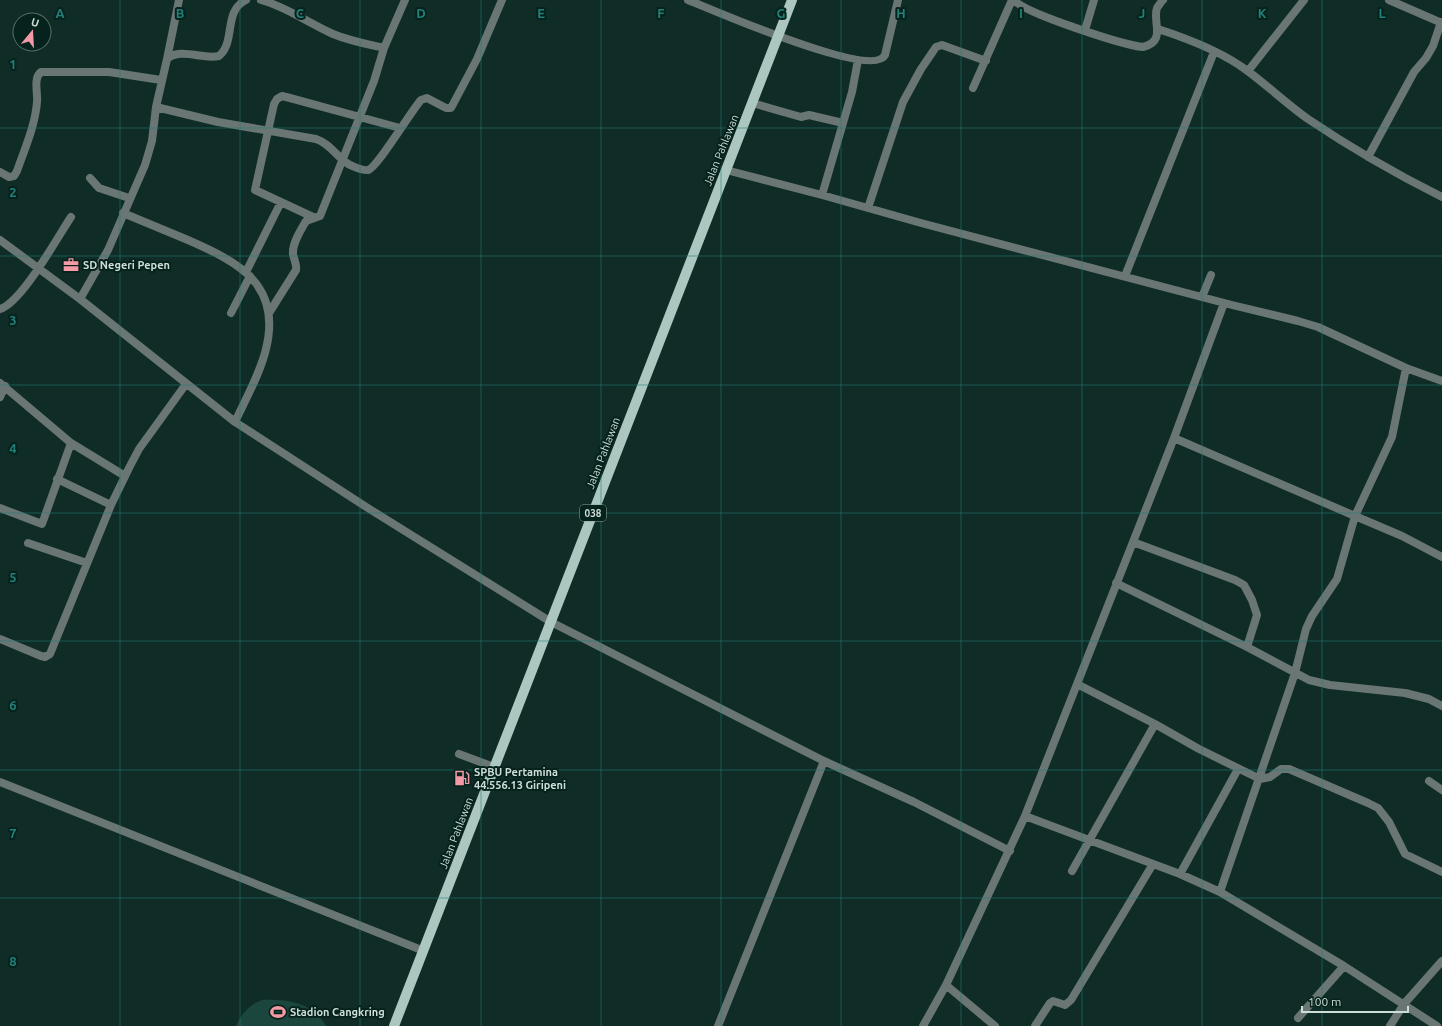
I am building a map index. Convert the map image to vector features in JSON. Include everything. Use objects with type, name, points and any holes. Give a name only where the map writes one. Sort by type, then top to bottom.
[{"type":"main road","name":"Jalan Pahlawan","points":[[394,1026],[752,103],[779,38],[792,0]]},
{"type":"street","points":[[80,300],[108,250],[147,159],[152,141],[161,80],[167,60],[179,0]]},
{"type":"street","points":[[167,60],[176,54],[209,57],[219,56],[225,47],[232,15],[237,7],[246,0]]},
{"type":"street","points":[[261,0],[292,12],[333,34],[361,44],[384,48]]},
{"type":"street","points":[[269,313],[296,270],[293,254],[295,244],[306,221],[313,217],[320,216],[374,81],[384,48],[405,0]]},
{"type":"street","points":[[156,107],[320,141],[330,147],[343,160],[360,169],[368,170],[373,168],[400,128],[424,98],[431,99],[446,108],[451,108],[477,58],[502,0]]},
{"type":"street","points":[[688,0],[779,38],[858,60],[877,61],[884,58],[898,0]]},
{"type":"street","points":[[973,88],[1013,0],[1026,9],[1085,30],[1143,47],[1151,44],[1155,39],[1158,29],[1157,9],[1161,1]]},
{"type":"street","points":[[1085,30],[1094,0]]},
{"type":"street","points":[[1248,71],[1304,0]]},
{"type":"street","points":[[1368,157],[1414,72],[1426,58],[1433,46],[1441,22],[1389,0]]},
{"type":"street","points":[[1158,29],[1214,52],[1248,71],[1287,104],[1330,134],[1368,157],[1442,197]]},
{"type":"street","points":[[868,208],[903,102],[921,68],[936,47],[942,45],[986,61]]},
{"type":"street","points":[[1125,276],[1214,52]]},
{"type":"street","points":[[822,195],[852,92],[858,60]]},
{"type":"street","points":[[0,172],[9,177],[14,176],[17,171],[33,125],[37,101],[36,79],[38,74],[41,72],[109,72],[161,80]]},
{"type":"street","points":[[313,217],[255,190],[274,104],[277,100],[282,96],[400,128]]},
{"type":"street","points":[[752,103],[801,117],[809,115],[843,123]]},
{"type":"street","points":[[726,170],[822,195],[921,224],[1318,327],[1406,368],[1442,381]]},
{"type":"street","points":[[90,178],[99,188],[129,198]]},
{"type":"street","points":[[231,313],[281,202]]},
{"type":"street","points":[[123,213],[224,256],[248,274],[255,282],[264,299],[269,313],[266,348],[260,368],[235,422]]},
{"type":"street","points":[[0,309],[9,305],[38,269],[71,217]]},
{"type":"street","points":[[0,240],[80,300],[235,422],[371,510],[551,622],[824,761],[914,802],[1010,851]]},
{"type":"street","points":[[1202,297],[1211,275]]},
{"type":"street","points":[[923,1026],[946,985],[1010,851],[1025,816],[1174,438],[1224,303]]},
{"type":"street","points":[[1220,892],[1260,779],[1295,673],[1306,629],[1312,616],[1336,579],[1355,516],[1392,437],[1406,368]]},
{"type":"street","points":[[0,639],[41,656],[48,655],[53,648],[110,505],[139,449],[186,384]]},
{"type":"street","points":[[0,397],[3,385],[71,444],[125,476]]},
{"type":"street","points":[[1174,438],[1387,531],[1402,536],[1442,557]]},
{"type":"street","points":[[0,508],[42,524],[71,444]]},
{"type":"street","points":[[57,480],[110,505]]},
{"type":"street","points":[[1133,542],[1235,580],[1244,585],[1252,600],[1257,615],[1247,647]]},
{"type":"street","points":[[28,543],[87,563]]},
{"type":"street","points":[[1116,583],[1247,647],[1295,673],[1319,683],[1405,693],[1429,699],[1442,706]]},
{"type":"street","points":[[1077,684],[1155,724],[1199,749],[1260,779],[1270,777],[1281,769],[1289,769],[1378,808],[1389,822],[1405,854],[1442,872]]},
{"type":"street","points":[[1072,871],[1155,724]]},
{"type":"street","points":[[459,754],[494,767]]},
{"type":"street","points":[[718,1026],[824,761]]},
{"type":"street","points":[[1180,874],[1238,769]]},
{"type":"street","points":[[1429,781],[1442,790]]},
{"type":"street","points":[[0,782],[424,951]]},
{"type":"street","points":[[1025,816],[1088,841],[1180,874],[1220,892],[1344,966],[1437,1026]]},
{"type":"street","points":[[1035,1026],[1050,1003],[1053,1001],[1064,1005],[1071,1000],[1153,864]]},
{"type":"street","points":[[1390,1026],[1404,1004],[1442,961]]},
{"type":"street","points":[[1298,1018],[1344,966]]},
{"type":"street","points":[[946,985],[995,1026]]},
{"type":"green space","name":"Stadion Cangkring","points":[[262,1000],[290,1001],[306,1007],[314,1012],[326,1026],[236,1026],[246,1010],[253,1004]]},
{"type":"place","name":"SD Negeri Pepen","points":[[71,265]]},
{"type":"place","name":"SPBU Pertamina 44.556.13 Giripeni","points":[[462,778]]},
{"type":"place","name":"Stadion Cangkring","points":[[278,1012]]}]
